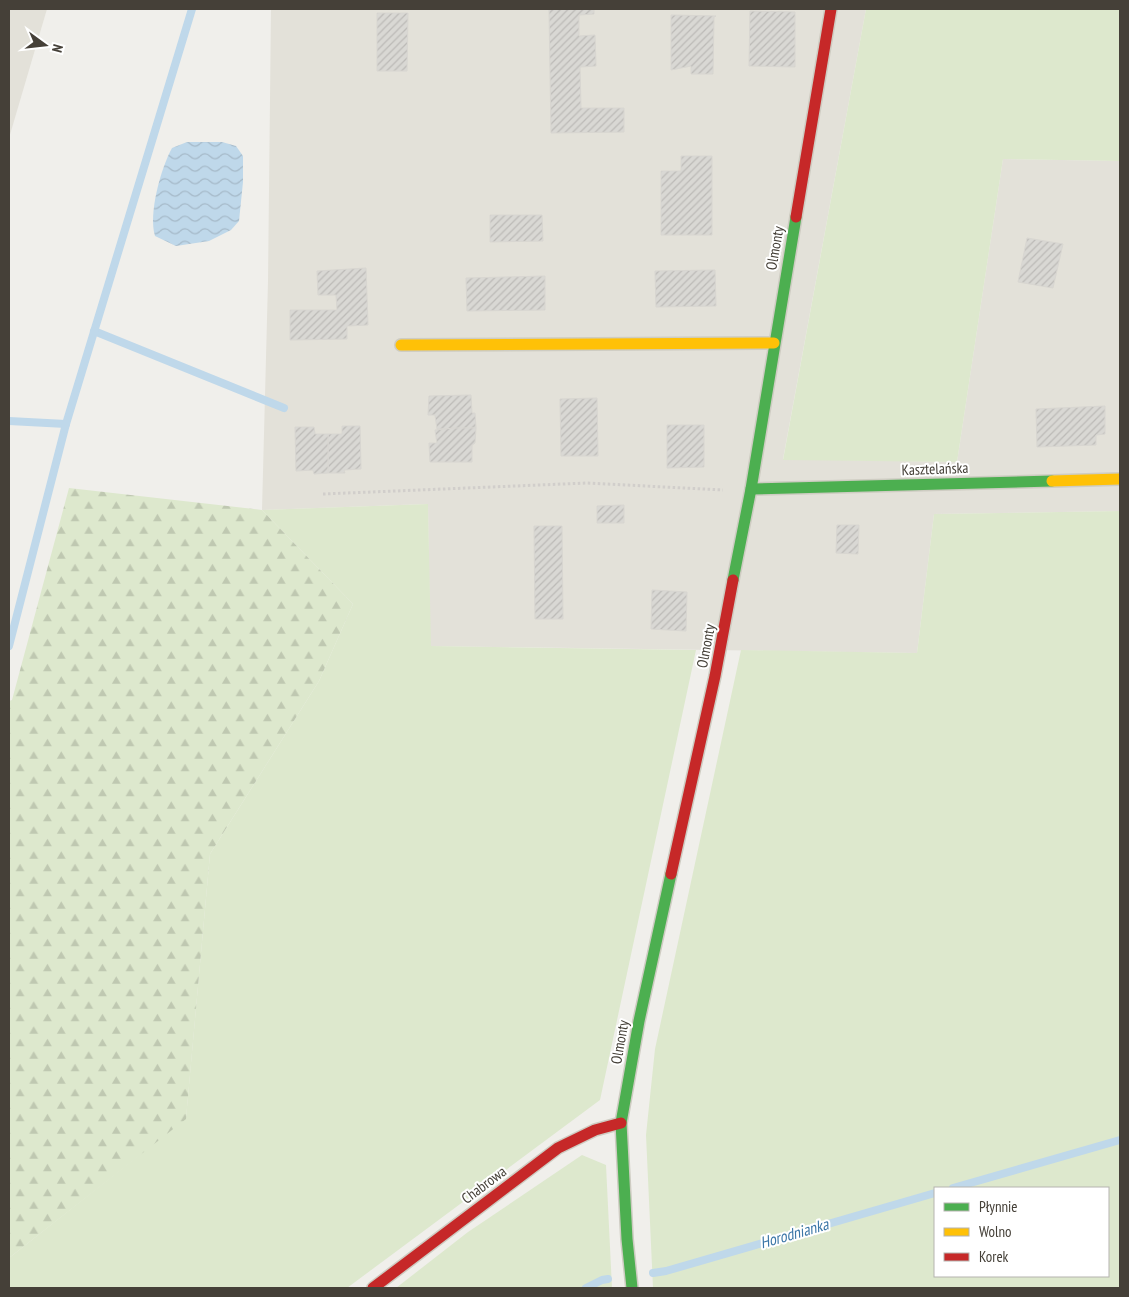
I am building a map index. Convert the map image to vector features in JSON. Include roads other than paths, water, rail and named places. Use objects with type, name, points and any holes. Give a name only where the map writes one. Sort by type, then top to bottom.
[{"type":"street","name":"Olmonty","points":[[632,1288],[627,1239],[622,1123],[639,1021],[716,676],[751,489],[831,9]]},
{"type":"street","points":[[401,346],[774,343]]},
{"type":"street","name":"Kasztelańska","points":[[751,489],[1120,479]]},
{"type":"street","name":"Chabrowa","points":[[373,1288],[558,1148],[595,1130],[622,1123]]},
{"type":"water","points":[[187,142],[222,142],[236,146],[243,156],[243,182],[239,221],[231,230],[209,241],[176,246],[155,236],[153,227],[154,204],[160,179],[172,148]]},
{"type":"waterway","points":[[9,646],[66,424],[192,9]]},
{"type":"waterway","points":[[94,331],[284,408]]},
{"type":"waterway","points":[[9,421],[66,424]]},
{"type":"waterway","name":"Horodnianka","points":[[956,1187],[1120,1140]]},
{"type":"waterway","name":"Horodnianka","points":[[653,1273],[666,1271],[934,1193]]},
{"type":"waterway","name":"Horodnianka","points":[[586,1288],[608,1279]]}]
